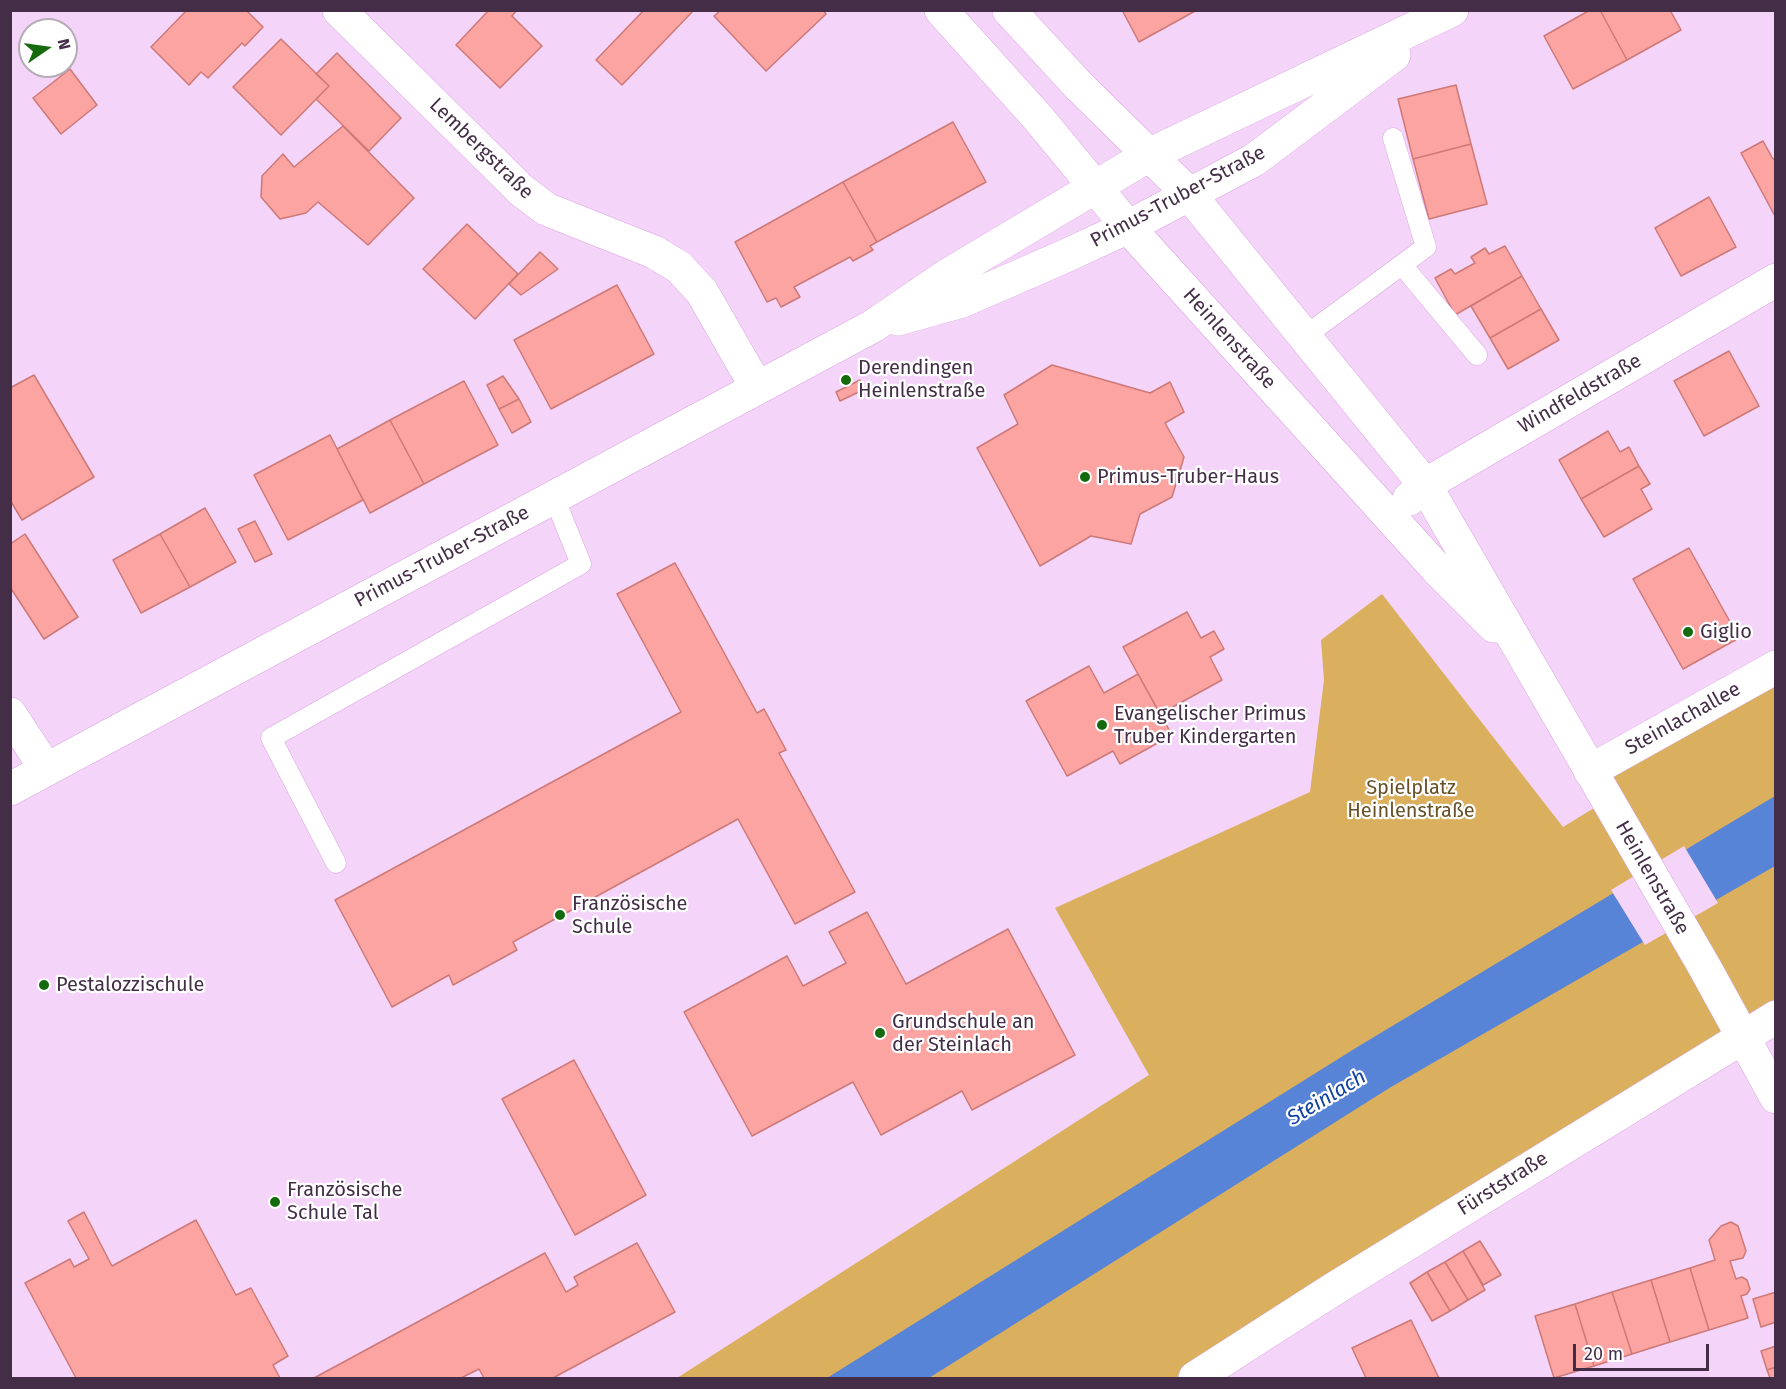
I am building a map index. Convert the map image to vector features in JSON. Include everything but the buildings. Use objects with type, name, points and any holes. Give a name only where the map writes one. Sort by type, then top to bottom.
[{"type":"street","name":"Lembergstraße","points":[[339,10],[521,190],[546,209],[654,252],[679,267],[702,292],[757,388]]},
{"type":"street","name":"Heinlenstraße","points":[[941,10],[1039,119],[1128,227],[1389,516],[1526,660]]},
{"type":"street","name":"Heinlenstraße","points":[[1009,10],[1078,85],[1189,194],[1425,485],[1704,966],[1776,1097]]},
{"type":"street","name":"Primus-Truber-Straße","points":[[873,326],[962,301],[1128,227],[1254,160],[1452,10]]},
{"type":"street","name":"Primus-Truber-Straße","points":[[10,789],[873,326],[948,274],[1149,155],[1452,10]]},
{"type":"street","name":"Windfeldstraße","points":[[1389,516],[1425,485],[1776,280]]},
{"type":"street","name":"Steinlachallee","points":[[1590,771],[1776,667]]},
{"type":"street","points":[[10,714],[46,769]]},
{"type":"street","name":"Fürststraße","points":[[1195,1378],[1234,1367],[1743,1035],[1776,1017]]},
{"type":"lane","points":[[1305,336],[1426,247],[1393,138]]},
{"type":"lane","points":[[1402,265],[1477,355]]},
{"type":"lane","points":[[336,863],[272,738],[581,564],[554,497]]},
{"type":"green space","name":"Spielplatz Heinlenstraße","points":[[1382,594],[1563,827],[1607,800],[1590,771],[1775,667],[1775,1017],[1195,1378],[677,1378],[1149,1075],[1055,908],[1310,792],[1324,680],[1321,640]]},
{"type":"water","name":"Steinlach","points":[[1775,796],[1775,866],[1391,1087],[929,1378],[827,1378],[1359,1046]]},
{"type":"pier","points":[[1684,846],[1718,903],[1645,945],[1611,890]]},
{"type":"place","name":"Derendingen Heinlenstraße","points":[[846,380]]},
{"type":"place","name":"Primus-Truber-Haus","points":[[1085,477]]},
{"type":"place","name":"Giglio","points":[[1688,632]]},
{"type":"place","name":"Evangelischer Primus Truber Kindergarten","points":[[1102,725]]},
{"type":"place","name":"Französische Schule","points":[[560,915]]},
{"type":"place","name":"Pestalozzischule","points":[[44,985]]},
{"type":"place","name":"Grundschule an der Steinlach","points":[[880,1033]]},
{"type":"place","name":"Französische Schule Tal","points":[[275,1202]]}]
